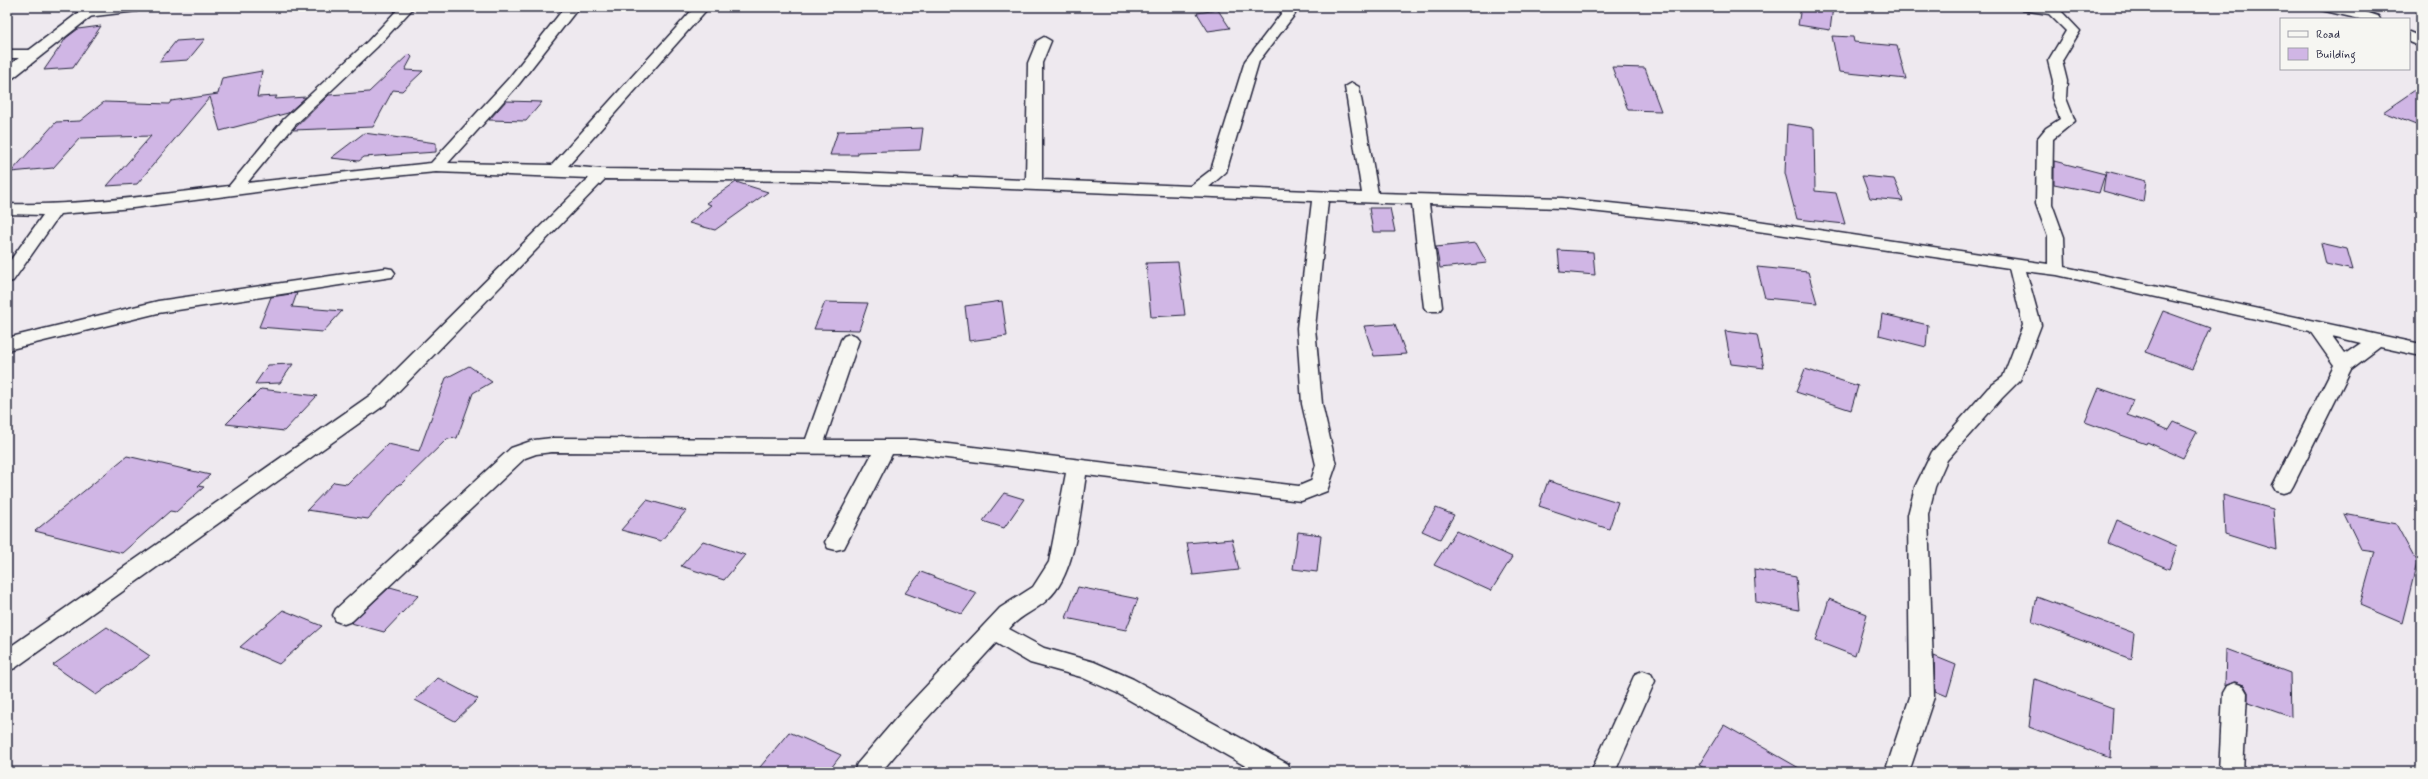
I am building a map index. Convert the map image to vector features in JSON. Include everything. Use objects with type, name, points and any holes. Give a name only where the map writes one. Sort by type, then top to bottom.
[{"type":"street","points":[[7,75],[91,10],[137,7]]},
{"type":"street","points":[[233,191],[268,144],[311,100],[388,31],[407,7]]},
{"type":"street","points":[[436,167],[514,81],[572,7]]},
{"type":"street","points":[[556,170],[702,7]]},
{"type":"street","points":[[1194,191],[1218,172],[1252,61],[1288,14],[1289,7]]},
{"type":"street","points":[[2027,7],[2056,9],[2072,31],[2055,61],[2060,81],[2059,98],[2068,121],[2051,131],[2045,139],[2044,204],[2056,237],[2057,270]]},
{"type":"street","points":[[2326,7],[2346,10],[2370,18]]},
{"type":"street","points":[[2410,37],[2421,43]]},
{"type":"street","points":[[1034,185],[1035,63],[1044,41]]},
{"type":"street","points":[[7,54],[35,54]]},
{"type":"street","points":[[1352,87],[1371,198]]},
{"type":"street","points":[[7,209],[55,210],[233,191],[341,176],[436,167],[556,170],[601,174],[807,176],[1420,200],[1562,204],[1703,218],[2057,270],[2421,350]]},
{"type":"street","points":[[1218,172],[1235,192]]},
{"type":"street","points":[[7,661],[379,399],[601,174]]},
{"type":"street","points":[[344,615],[518,454],[534,447],[552,444],[915,447],[1301,494],[1320,486],[1326,466],[1312,404],[1306,328],[1321,196]]},
{"type":"street","points":[[1420,200],[1433,307]]},
{"type":"street","points":[[7,277],[55,210]]},
{"type":"street","points":[[1897,772],[1922,697],[1918,515],[1925,487],[1940,457],[1995,393],[2011,380],[2032,325],[2016,264]]},
{"type":"street","points":[[7,344],[158,307],[386,273]]},
{"type":"street","points":[[2316,327],[2343,365]]},
{"type":"street","points":[[813,446],[850,340]]},
{"type":"street","points":[[2283,486],[2343,365],[2377,340]]},
{"type":"street","points":[[836,542],[886,447]]},
{"type":"street","points":[[866,772],[909,721],[994,632],[1008,614],[1041,593],[1060,563],[1077,467]]},
{"type":"street","points":[[994,632],[1038,656],[1086,669],[1125,686],[1279,772]]},
{"type":"street","points":[[1603,772],[1643,681]]},
{"type":"street","points":[[2231,772],[2235,693]]},
{"type":"building","points":[[1801,7],[1833,7],[1830,30],[1798,25]]},
{"type":"building","points":[[1218,10],[1230,28],[1208,31],[1197,13]]},
{"type":"building","points":[[101,26],[73,68],[44,70],[66,38],[78,29]]},
{"type":"building","points":[[1832,36],[1853,37],[1854,42],[1897,46],[1906,79],[1839,72]]},
{"type":"building","points":[[205,39],[188,60],[159,62],[176,41]]},
{"type":"building","points":[[409,54],[412,57],[405,70],[423,71],[402,91],[393,90],[373,127],[293,130],[329,95],[369,92]]},
{"type":"building","points":[[1612,67],[1645,68],[1661,111],[1628,110]]},
{"type":"building","points":[[262,71],[257,97],[277,96],[275,99],[306,97],[288,113],[220,131],[210,97],[137,184],[107,186],[151,136],[80,138],[53,168],[11,172],[56,122],[80,121],[104,102],[169,104],[171,101],[218,94],[222,78]]},
{"type":"building","points":[[2421,86],[2421,127],[2383,112]]},
{"type":"building","points":[[506,101],[542,102],[526,121],[489,120]]},
{"type":"building","points":[[1787,124],[1814,128],[1815,191],[1836,193],[1845,224],[1797,219],[1785,173]]},
{"type":"building","points":[[923,128],[920,150],[858,152],[858,155],[830,155],[838,131]]},
{"type":"building","points":[[364,133],[436,143],[436,152],[364,157],[359,161],[331,158]]},
{"type":"building","points":[[2054,161],[2105,174],[2099,193],[2054,184]]},
{"type":"building","points":[[2106,171],[2146,181],[2143,202],[2103,191]]},
{"type":"building","points":[[1862,176],[1894,179],[1903,201],[1870,198]]},
{"type":"building","points":[[736,182],[768,192],[715,230],[689,223],[711,205],[706,203]]},
{"type":"building","points":[[1369,208],[1390,208],[1395,232],[1373,232]]},
{"type":"building","points":[[1476,243],[1487,263],[1440,268],[1436,247]]},
{"type":"building","points":[[2321,243],[2347,249],[2353,270],[2326,264]]},
{"type":"building","points":[[1558,250],[1593,252],[1595,275],[1560,272]]},
{"type":"building","points":[[1178,262],[1185,315],[1151,317],[1146,263]]},
{"type":"building","points":[[1757,267],[1808,272],[1817,303],[1765,298]]},
{"type":"building","points":[[297,293],[292,307],[342,311],[323,332],[259,327],[271,297]]},
{"type":"building","points":[[1002,301],[1007,336],[969,341],[965,306]]},
{"type":"building","points":[[825,302],[868,303],[859,330],[814,329]]},
{"type":"building","points":[[2163,311],[2210,328],[2192,369],[2145,352]]},
{"type":"building","points":[[1882,314],[1928,325],[1926,347],[1879,335]]},
{"type":"building","points":[[1395,324],[1406,354],[1374,356],[1364,326]]},
{"type":"building","points":[[1725,331],[1757,335],[1764,368],[1731,364]]},
{"type":"building","points":[[293,364],[280,383],[255,384],[268,365]]},
{"type":"building","points":[[469,366],[492,382],[473,393],[457,438],[447,439],[401,484],[399,484],[368,519],[307,510],[334,482],[347,484],[388,444],[419,451],[446,378]]},
{"type":"building","points":[[1805,369],[1858,386],[1851,410],[1796,392]]},
{"type":"building","points":[[2099,388],[2133,400],[2127,415],[2169,430],[2174,422],[2197,432],[2183,458],[2147,442],[2146,444],[2085,422]]},
{"type":"building","points":[[261,389],[317,396],[284,431],[226,424]]},
{"type":"building","points":[[127,456],[210,475],[198,486],[204,487],[176,512],[170,511],[122,553],[35,531]]},
{"type":"building","points":[[1548,481],[1618,502],[1609,529],[1539,506]]},
{"type":"building","points":[[1004,493],[1024,499],[1004,528],[983,521]]},
{"type":"building","points":[[2223,495],[2273,509],[2276,550],[2225,534]]},
{"type":"building","points":[[647,500],[686,511],[661,541],[621,530]]},
{"type":"building","points":[[1436,508],[1454,515],[1440,539],[1422,531]]},
{"type":"building","points":[[2344,514],[2396,524],[2417,563],[2402,623],[2360,605],[2375,551],[2361,549]]},
{"type":"building","points":[[2117,520],[2177,546],[2169,569],[2108,543]]},
{"type":"building","points":[[1456,531],[1512,557],[1491,591],[1434,565]]},
{"type":"building","points":[[1298,532],[1321,535],[1317,572],[1293,569]]},
{"type":"building","points":[[1232,539],[1239,570],[1193,575],[1187,543]]},
{"type":"building","points":[[703,541],[745,555],[724,580],[681,566]]},
{"type":"building","points":[[1754,569],[1796,577],[1799,610],[1756,602]]},
{"type":"building","points":[[921,572],[977,593],[962,614],[905,593]]},
{"type":"building","points":[[390,587],[419,595],[384,632],[351,623]]},
{"type":"building","points":[[1078,587],[1138,599],[1126,630],[1066,618]]},
{"type":"building","points":[[2037,597],[2134,633],[2131,659],[2032,622]]},
{"type":"building","points":[[1829,599],[1867,614],[1855,656],[1816,641]]},
{"type":"building","points":[[283,610],[322,626],[279,664],[240,647]]},
{"type":"building","points":[[107,627],[150,656],[96,695],[53,665]]},
{"type":"building","points":[[2226,649],[2290,673],[2291,717],[2248,702],[2248,692],[2244,685],[2234,682],[2225,686]]},
{"type":"building","points":[[1934,656],[1956,665],[1947,696],[1935,691]]},
{"type":"building","points":[[438,678],[478,699],[455,721],[415,700]]},
{"type":"building","points":[[2035,679],[2113,708],[2110,758],[2029,727]]},
{"type":"building","points":[[1724,725],[1806,772],[1711,772],[1699,765]]},
{"type":"building","points":[[789,732],[841,755],[828,772],[756,772]]}]
